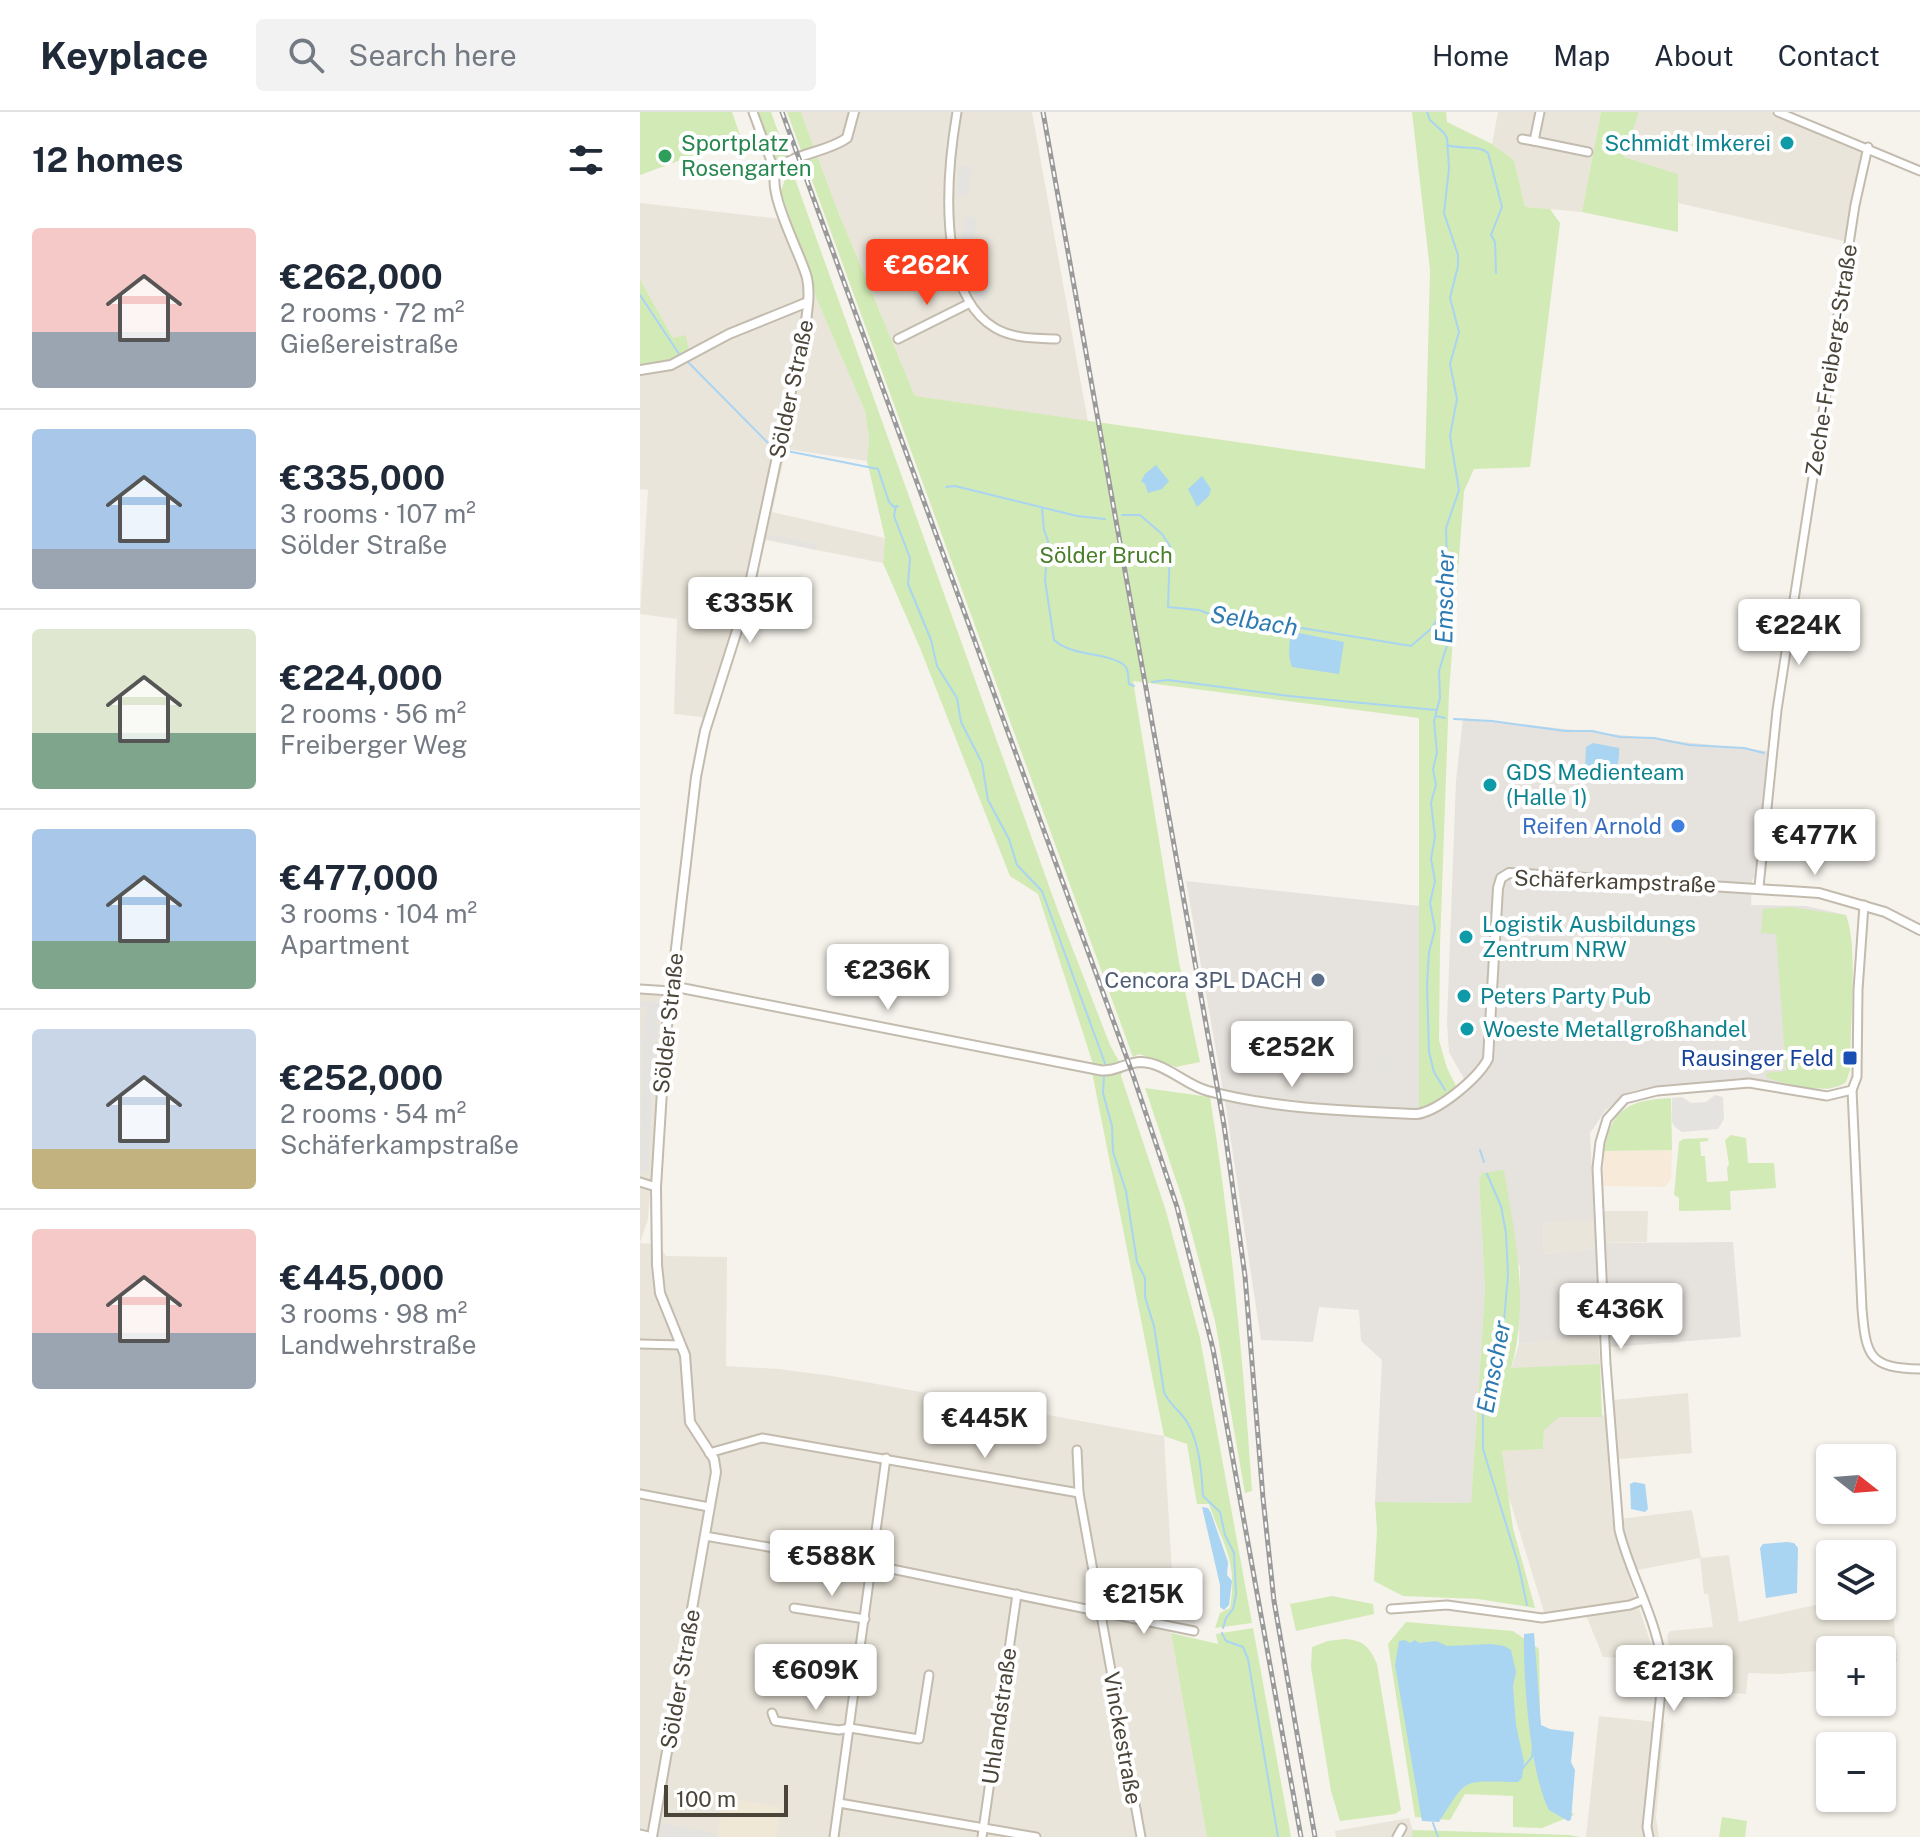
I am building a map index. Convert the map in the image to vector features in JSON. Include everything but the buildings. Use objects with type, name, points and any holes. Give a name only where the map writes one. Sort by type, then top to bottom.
[{"type":"street","points":[[753,112],[775,172],[783,164],[847,138],[854,112]]},
{"type":"street","points":[[957,112],[949,166],[949,213],[958,268],[970,303],[986,322],[1004,333],[1056,339]]},
{"type":"street","points":[[1534,141],[1540,112]]},
{"type":"street","points":[[1778,112],[1920,171]]},
{"type":"street","points":[[1522,139],[1588,152]]},
{"type":"street","name":"Zeche-Freiberg-Straße","points":[[1759,887],[1777,710],[1855,205],[1868,147]]},
{"type":"street","name":"Sölder Straße","points":[[652,1837],[716,1472],[716,1465],[690,1422],[686,1365],[660,1293],[656,1187],[671,988],[696,777],[705,731],[746,602],[804,335],[808,302],[807,275],[777,197],[775,172]]},
{"type":"street","points":[[640,370],[671,365],[729,334],[808,302]]},
{"type":"street","points":[[898,339],[970,303]]},
{"type":"street","name":"Schäferkampstraße","points":[[671,988],[1099,1070],[1112,1070],[1140,1062],[1167,1071],[1205,1090],[1255,1101],[1417,1114],[1443,1102],[1480,1072],[1488,1059],[1498,888],[1505,875],[1512,872],[1759,887]]},
{"type":"street","points":[[1759,887],[1819,893],[1864,905],[1920,930]]},
{"type":"street","points":[[1864,905],[1858,990],[1857,1077],[1852,1090],[1861,1295],[1866,1341],[1870,1354],[1882,1364],[1920,1369]]},
{"type":"street","points":[[640,989],[671,988]]},
{"type":"street","points":[[1649,1837],[1647,1827],[1663,1672],[1661,1651],[1622,1541],[1615,1496],[1597,1168],[1602,1128],[1614,1109],[1625,1099],[1638,1094],[1749,1083],[1827,1096],[1852,1090]]},
{"type":"street","points":[[640,1182],[656,1187]]},
{"type":"street","points":[[640,1344],[681,1345]]},
{"type":"street","points":[[709,1453],[762,1438],[1079,1493]]},
{"type":"street","name":"Vinckestraße","points":[[1077,1450],[1079,1493],[1141,1837]]},
{"type":"street","points":[[834,1837],[886,1458]]},
{"type":"street","points":[[640,1494],[709,1507]]},
{"type":"street","points":[[705,1536],[872,1565],[1194,1631]]},
{"type":"street","name":"Uhlandstraße","points":[[982,1837],[1017,1594]]},
{"type":"street","points":[[1391,1609],[1447,1605],[1554,1618],[1643,1600]]},
{"type":"street","points":[[794,1608],[865,1619]]},
{"type":"street","points":[[772,1713],[775,1721],[919,1739],[929,1675]]},
{"type":"street","points":[[839,1803],[1036,1837]]},
{"type":"street","points":[[1397,1837],[1402,1828]]},
{"type":"street","points":[[640,1834],[652,1837]]},
{"type":"shaded area","points":[[801,112],[1032,112],[1088,422],[915,396],[835,204]]},
{"type":"shaded area","points":[[1498,112],[1601,112],[1582,212],[1525,207],[1514,160],[1492,144]]},
{"type":"shaded area","points":[[1639,112],[1771,112],[1862,149],[1844,241],[1678,203],[1678,174],[1624,157]]},
{"type":"shaded area","points":[[959,165],[972,167],[968,196],[956,195]]},
{"type":"shaded area","points":[[640,203],[790,220],[817,300],[865,411],[869,439],[867,461],[786,449],[772,512],[885,538],[883,563],[766,540],[705,731],[702,717],[674,714],[677,619],[640,614],[648,490],[640,489],[640,374],[681,365],[689,352],[673,338],[640,279]]},
{"type":"shaded area","points":[[965,216],[977,218],[973,251],[961,249]]},
{"type":"shaded area","points":[[973,270],[990,272],[987,300],[978,301],[975,293],[971,292]]},
{"type":"shaded area","points":[[767,534],[817,544],[816,550],[766,539]]},
{"type":"shaded area","points":[[1463,718],[1767,751],[1757,872],[1752,881],[1751,905],[1806,906],[1846,915],[1852,945],[1850,1070],[1842,1085],[1828,1089],[1743,1078],[1635,1090],[1624,1094],[1605,1111],[1590,1133],[1594,1219],[1543,1223],[1544,1254],[1604,1248],[1605,1243],[1733,1242],[1741,1337],[1610,1347],[1609,1334],[1519,1344],[1520,1267],[1482,1173],[1479,1179],[1485,1289],[1471,1503],[1375,1502],[1382,1360],[1361,1341],[1359,1310],[1319,1307],[1313,1342],[1261,1340],[1225,1101],[1186,881],[1420,906],[1419,1108],[1464,1079],[1449,1052],[1447,1022],[1456,781]]},
{"type":"shaded area","points":[[1763,934],[1770,935],[1771,976],[1765,977]]},
{"type":"shaded area","points":[[640,986],[664,992],[648,1219],[640,1243]]},
{"type":"shaded area","points":[[646,999],[660,1004],[658,1022],[652,1023],[658,1024],[657,1040],[651,1041],[657,1042],[655,1057],[649,1059],[655,1060],[653,1078],[647,1079],[653,1080],[652,1096],[646,1097],[652,1098],[651,1114],[645,1114],[651,1116],[650,1132],[644,1133],[650,1134],[649,1150],[643,1150],[649,1152],[649,1171],[643,1173],[640,1172],[640,1038],[643,1037],[646,1008],[640,1007],[640,1001],[646,1002]]},
{"type":"shaded area","points":[[1233,1051],[1253,1051],[1253,1070],[1232,1069]]},
{"type":"shaded area","points":[[1380,1055],[1401,1055],[1400,1074],[1380,1074]]},
{"type":"shaded area","points":[[1715,1095],[1723,1097],[1724,1119],[1718,1129],[1682,1132],[1675,1127],[1672,1122],[1672,1098],[1682,1097],[1691,1103],[1706,1102]]},
{"type":"shaded area","points":[[1672,1150],[1671,1179],[1665,1187],[1603,1186],[1604,1151]]},
{"type":"shaded area","points":[[1604,1211],[1648,1211],[1647,1242],[1595,1243],[1595,1249],[1544,1254],[1543,1222],[1604,1218]]},
{"type":"shaded area","points":[[640,1243],[657,1244],[666,1256],[727,1257],[726,1366],[832,1376],[1164,1436],[1172,1573],[1154,1573],[1155,1614],[1171,1633],[1207,1837],[640,1837]]},
{"type":"shaded area","points":[[1598,1335],[1600,1364],[1511,1369],[1519,1344]]},
{"type":"shaded area","points":[[1688,1393],[1692,1453],[1608,1460],[1612,1520],[1692,1510],[1701,1558],[1729,1555],[1739,1622],[1816,1605],[1816,1620],[1894,1620],[1895,1636],[1816,1636],[1816,1671],[1748,1673],[1746,1694],[1731,1693],[1729,1700],[1671,1693],[1674,1671],[1667,1635],[1670,1631],[1713,1627],[1708,1594],[1704,1594],[1700,1558],[1627,1572],[1653,1659],[1603,1657],[1583,1608],[1544,1612],[1508,1494],[1502,1451],[1543,1449],[1544,1429],[1558,1417],[1614,1415],[1613,1400]]},
{"type":"shaded area","points":[[1599,1716],[1665,1723],[1656,1818],[1659,1837],[1586,1837]]},
{"type":"shaded area","points":[[723,1798],[781,1807],[776,1837],[718,1837]]},
{"type":"shaded area","points":[[1409,1818],[1413,1831],[1573,1837],[1336,1837],[1335,1831]]},
{"type":"shaded area","points":[[661,1823],[718,1834],[718,1837],[658,1837]]},
{"type":"green space","name":"Sportplatz Rosengarten","points":[[640,112],[732,112],[741,138],[640,175]]},
{"type":"green space","points":[[755,112],[771,112],[788,159],[781,162],[773,158]]},
{"type":"green space","name":"Sölder Bruch","points":[[787,112],[801,112],[835,204],[915,396],[1425,469],[1430,270],[1412,112],[1446,112],[1447,122],[1492,144],[1514,160],[1525,207],[1550,209],[1560,223],[1530,467],[1474,469],[1464,491],[1449,692],[1440,946],[1439,1040],[1456,1086],[1438,1100],[1419,1109],[1419,718],[1133,681],[1179,962],[1200,1062],[1176,1067],[1139,1054],[1133,1057]]},
{"type":"green space","points":[[1601,112],[1639,112],[1624,157],[1678,174],[1678,232],[1582,212]]},
{"type":"green space","points":[[790,165],[1058,911],[1110,1045],[1121,1065],[1093,1064],[1038,894],[1010,876],[883,563],[885,538],[867,461],[869,439],[865,411],[817,300],[781,191]]},
{"type":"green space","points":[[640,279],[673,338],[686,335],[689,352],[664,364],[640,367]]},
{"type":"green space","points":[[1789,907],[1846,915],[1850,929],[1853,968],[1850,1070],[1846,1082],[1838,1086],[1807,1088],[1767,1078],[1766,1073],[1786,1071],[1776,934],[1761,933],[1763,909]]},
{"type":"green space","points":[[1122,1070],[1121,1076],[1166,1211],[1200,1338],[1252,1623],[1215,1628],[1220,1613],[1230,1608],[1231,1565],[1209,1504],[1197,1504],[1187,1444],[1164,1436],[1092,1072],[1114,1075]]},
{"type":"green space","points":[[1145,1088],[1210,1097],[1240,1343],[1252,1491],[1245,1493],[1215,1321],[1184,1204]]},
{"type":"green space","points":[[1671,1098],[1672,1150],[1604,1151],[1612,1125],[1625,1109],[1644,1101]]},
{"type":"green space","points":[[1731,1135],[1746,1138],[1748,1163],[1774,1163],[1776,1188],[1730,1191],[1731,1210],[1679,1211],[1679,1198],[1674,1195],[1679,1142],[1683,1139],[1708,1138],[1708,1141],[1700,1142],[1701,1156],[1705,1156],[1707,1182],[1728,1181],[1725,1140]]},
{"type":"green space","points":[[1504,1170],[1520,1294],[1517,1344],[1511,1368],[1600,1364],[1602,1417],[1559,1417],[1544,1430],[1543,1449],[1502,1451],[1513,1528],[1535,1608],[1478,1599],[1403,1596],[1374,1581],[1375,1502],[1471,1503],[1485,1289],[1479,1179],[1482,1173]]},
{"type":"green space","points":[[1332,1596],[1373,1604],[1374,1614],[1296,1631],[1290,1604]]},
{"type":"green space","points":[[1406,1622],[1513,1631],[1539,1649],[1541,1774],[1574,1815],[1542,1828],[1513,1827],[1513,1796],[1465,1794],[1450,1820],[1415,1817],[1388,1644]]},
{"type":"green space","points":[[1253,1628],[1291,1837],[1207,1837],[1171,1633],[1218,1644],[1216,1634]]},
{"type":"green space","points":[[1344,1639],[1365,1646],[1377,1664],[1401,1810],[1395,1814],[1340,1821],[1331,1791],[1311,1667],[1312,1647]]},
{"type":"green space","points":[[1722,1817],[1747,1821],[1745,1837],[1719,1837]]},
{"type":"green space","points":[[1413,1830],[1569,1835],[1581,1837],[1412,1837]]},
{"type":"water","points":[[1156,465],[1169,481],[1162,489],[1148,493],[1141,481]]},
{"type":"water","points":[[1202,476],[1211,489],[1209,496],[1197,507],[1188,489]]},
{"type":"water","points":[[1289,627],[1294,632],[1344,642],[1339,674],[1292,667]]},
{"type":"water","points":[[1593,743],[1619,748],[1616,767],[1594,778],[1585,772],[1586,747]]},
{"type":"water","points":[[1630,1484],[1645,1484],[1648,1509],[1645,1512],[1631,1509]]},
{"type":"water","points":[[1202,1507],[1208,1508],[1211,1513],[1228,1562],[1227,1575],[1232,1581],[1229,1605],[1224,1610],[1220,1607],[1220,1585]]},
{"type":"water","points":[[1794,1543],[1798,1548],[1797,1593],[1766,1598],[1760,1548],[1763,1544]]},
{"type":"water","points":[[1534,1633],[1541,1725],[1574,1732],[1571,1762],[1575,1770],[1571,1820],[1568,1821],[1549,1810],[1532,1750],[1526,1699],[1524,1634]]},
{"type":"water","points":[[1415,1640],[1419,1643],[1436,1641],[1447,1646],[1504,1646],[1511,1650],[1516,1672],[1513,1686],[1516,1725],[1524,1762],[1522,1778],[1518,1782],[1469,1784],[1456,1796],[1439,1822],[1422,1821],[1395,1665],[1399,1641],[1410,1643]]},
{"type":"waterway","name":"Emscher","points":[[1427,112],[1430,120],[1447,138],[1449,168],[1444,213],[1458,255],[1450,298],[1459,332],[1450,364],[1457,399],[1450,436],[1459,490],[1446,528],[1447,560],[1451,566],[1445,614],[1449,639],[1439,671],[1440,698],[1434,721],[1437,753],[1433,769],[1436,785],[1431,803],[1435,837],[1431,859],[1435,881],[1430,903],[1435,929],[1429,952],[1427,984],[1429,1052],[1434,1072],[1445,1090]]},
{"type":"waterway","points":[[1447,145],[1488,153],[1502,207],[1491,235],[1495,242],[1496,273]]},
{"type":"waterway","name":"Selbach","points":[[640,295],[679,354]]},
{"type":"waterway","name":"Selbach","points":[[688,362],[772,447]]},
{"type":"waterway","name":"Selbach","points":[[787,451],[878,469],[889,502],[894,507],[898,506]]},
{"type":"waterway","name":"Selbach","points":[[946,487],[955,486],[1077,516],[1105,519]]},
{"type":"waterway","points":[[896,506],[894,516],[910,558],[908,584],[931,640],[937,666],[957,698],[961,722],[982,763],[988,800],[1009,839],[1017,865],[1042,891],[1106,1066]]},
{"type":"waterway","points":[[1042,508],[1048,541],[1045,580],[1054,640],[1071,649],[1117,661],[1126,667],[1129,684],[1134,686]]},
{"type":"waterway","name":"Selbach","points":[[1122,515],[1140,515],[1162,534],[1170,546],[1168,607],[1411,646],[1432,628],[1443,609]]},
{"type":"waterway","points":[[1152,682],[1168,680],[1289,696],[1436,710]]},
{"type":"waterway","points":[[1436,716],[1445,718]]},
{"type":"waterway","points":[[1454,719],[1592,731],[1689,745],[1744,748],[1764,753]]},
{"type":"waterway","points":[[1104,1075],[1103,1093],[1112,1126],[1113,1152],[1126,1191],[1137,1262],[1145,1278],[1145,1297],[1154,1326],[1164,1392],[1191,1430],[1199,1458],[1203,1496],[1220,1512],[1225,1535],[1234,1553],[1236,1595],[1223,1628]]},
{"type":"waterway","name":"Emscher","points":[[1480,1150],[1484,1162]]},
{"type":"waterway","name":"Emscher","points":[[1487,1174],[1501,1206],[1508,1275],[1503,1332],[1483,1410],[1483,1449],[1518,1563],[1527,1605]]},
{"type":"waterway","points":[[1222,1633],[1226,1641],[1243,1647],[1248,1659],[1278,1837]]},
{"type":"waterway","name":"Emscher","points":[[1523,1768],[1532,1757],[1533,1746]]},
{"type":"waterway","name":"Emscher","points":[[1433,1823],[1438,1837]]},
{"type":"railway","points":[[782,112],[1133,1075],[1177,1207],[1213,1349],[1301,1837]]},
{"type":"railway","points":[[1043,112],[1224,1125],[1245,1276],[1274,1601],[1315,1837]]},
{"type":"place","name":"Schmidt Imkerei","points":[[1787,143]]},
{"type":"place","name":"Sportplatz Rosengarten","points":[[665,156]]},
{"type":"place","name":"GDS Medienteam (Halle 1)","points":[[1490,785]]},
{"type":"place","name":"Reifen Arnold","points":[[1678,826]]},
{"type":"place","name":"Logistik Ausbildungs Zentrum NRW","points":[[1466,937]]},
{"type":"place","name":"Cencora 3PL DACH","points":[[1318,980]]},
{"type":"place","name":"Peters Party Pub","points":[[1464,996]]},
{"type":"place","name":"Woeste Metallgroßhandel","points":[[1467,1029]]},
{"type":"place","name":"Rausinger Feld","points":[[1850,1058]]}]
